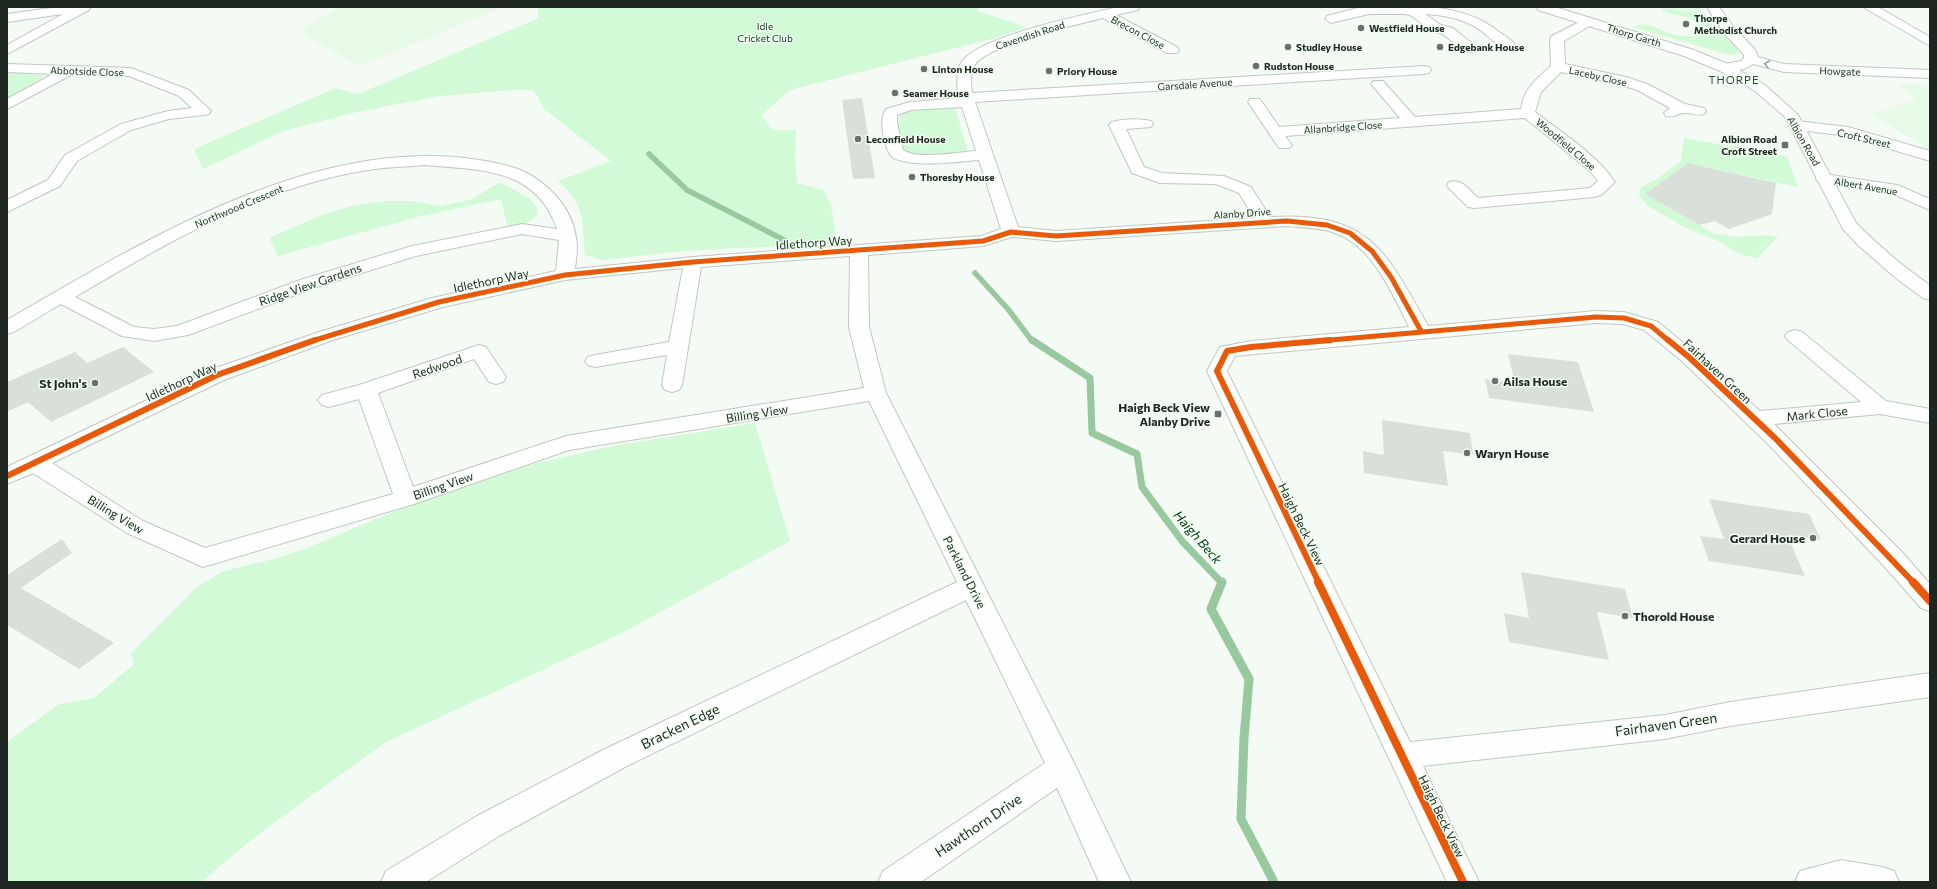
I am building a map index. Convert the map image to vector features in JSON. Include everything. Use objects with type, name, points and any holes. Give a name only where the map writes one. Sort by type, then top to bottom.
[{"type":"street","points":[[7,18],[85,7]]},
{"type":"street","points":[[7,50],[85,7]]},
{"type":"street","name":"Cavendish Road","points":[[1011,232],[967,100],[964,85],[967,65],[979,53],[1038,30],[1134,7]]},
{"type":"street","name":"Thorp Garth","points":[[1542,7],[1652,40],[1725,68]]},
{"type":"street","points":[[1713,7],[1728,29],[1751,54],[1750,59],[1745,64],[1725,68]]},
{"type":"street","points":[[1869,7],[1930,42]]},
{"type":"street","points":[[1331,19],[1368,8],[1450,13],[1477,22],[1509,46]]},
{"type":"street","points":[[1407,10],[1416,13],[1436,28],[1448,31],[1470,49]]},
{"type":"street","name":"Brecon Close","points":[[1105,14],[1172,50]]},
{"type":"street","points":[[1558,67],[1557,38],[1589,22]]},
{"type":"street","name":"Howgate","points":[[1750,59],[1784,68],[1930,74]]},
{"type":"street","name":"Laceby Close","points":[[1558,67],[1621,80],[1642,87],[1676,110],[1698,111]]},
{"type":"street","name":"Woodfield Close","points":[[1455,185],[1474,203],[1594,192],[1607,182],[1596,168],[1528,113],[1529,98],[1538,86],[1558,67]]},
{"type":"street","name":"Abbotside Close","points":[[7,68],[131,72],[184,93],[204,111],[168,114],[126,127],[71,158],[54,183],[7,207]]},
{"type":"street","name":"Albion Road","points":[[1725,68],[1760,88],[1790,115],[1849,225],[1859,236],[1903,274],[1930,294]]},
{"type":"street","points":[[7,106],[70,70]]},
{"type":"street","name":"Garsdale Avenue","points":[[967,100],[1424,70]]},
{"type":"street","points":[[1378,84],[1411,122]]},
{"type":"street","points":[[967,100],[910,106],[891,112],[888,119],[895,150],[899,155],[906,158],[925,159],[985,155]]},
{"type":"street","points":[[1255,102],[1284,144]]},
{"type":"street","name":"Allanbridge Close","points":[[1275,132],[1528,113]]},
{"type":"street","points":[[1146,124],[1116,125],[1138,170],[1160,178],[1218,179],[1245,190],[1264,221]]},
{"type":"street","name":"Croft Street","points":[[1797,126],[1861,135],[1930,156]]},
{"type":"street","name":"Northwood Crescent","points":[[7,328],[145,250],[208,218],[264,193],[310,178],[350,168],[392,162],[469,163],[506,170],[531,182],[557,210],[568,236],[565,275]]},
{"type":"street","name":"Albert Avenue","points":[[1824,179],[1897,190],[1930,205]]},
{"type":"street","name":"Alanby Drive","points":[[1011,232],[1056,236],[1264,221],[1288,221],[1322,225],[1349,232],[1366,244],[1397,289],[1421,331]]},
{"type":"street","name":"Ridge View Gardens","points":[[61,297],[129,332],[154,335],[181,331],[307,284],[412,251],[522,229],[568,236]]},
{"type":"street","name":"Idlethorp Way","points":[[7,476],[217,376],[326,336],[439,302],[565,275],[693,262],[982,241],[1011,232]]},
{"type":"street","name":"Parkland Drive","points":[[859,250],[859,327],[876,393],[1062,768],[1115,882]]},
{"type":"street","points":[[672,385],[693,262]]},
{"type":"street","name":"Fairhaven Green","points":[[1421,331],[1596,317],[1624,318],[1651,326],[1690,358],[1754,420],[1775,438],[1882,548],[1930,601]]},
{"type":"street","name":"Haigh Beck View","points":[[1421,331],[1252,347],[1227,351],[1216,371],[1463,882]]},
{"type":"street","name":"Mark Close","points":[[1795,336],[1880,407]]},
{"type":"street","points":[[595,361],[679,347]]},
{"type":"street","name":"Redwood","points":[[329,400],[366,390],[479,351],[496,377]]},
{"type":"street","points":[[366,390],[406,498]]},
{"type":"street","name":"Billing View","points":[[35,463],[135,527],[203,558],[406,498],[566,442],[876,393]]},
{"type":"street","name":"Mark Close","points":[[1754,420],[1880,407],[1930,416]]},
{"type":"street","name":"Bracken Edge","points":[[397,882],[488,826],[615,758],[972,586]]},
{"type":"street","name":"Fairhaven Green","points":[[1401,756],[1665,726],[1730,714],[1918,688],[1930,685]]},
{"type":"street","name":"Hawthorn Drive","points":[[894,882],[1062,768]]},
{"type":"street","points":[[1811,882],[1841,875],[1883,882]]},
{"type":"shaded area","points":[[339,7],[503,7],[360,66],[302,34],[306,27]]},
{"type":"shaded area","points":[[1655,7],[1701,7],[1704,13],[1662,9]]},
{"type":"shaded area","points":[[1897,84],[1916,84],[1930,89],[1930,150],[1871,114],[1916,99]]},
{"type":"green space","name":"Idle Cricket Club","points":[[537,7],[980,7],[977,11],[1027,27],[995,38],[790,90],[761,115],[773,130],[796,130],[795,158],[797,183],[823,190],[831,204],[837,243],[684,251],[602,260],[585,255],[581,214],[574,198],[558,181],[611,161],[544,109],[534,90],[514,90],[439,96],[357,112],[283,131],[203,169],[194,149],[336,88],[358,94],[539,18]]},
{"type":"green space","points":[[1662,9],[1704,13],[1738,50],[1737,53],[1733,55],[1726,54],[1633,27],[1646,24],[1665,32],[1680,36],[1704,36],[1708,34],[1707,27],[1699,25],[1702,21],[1661,11]]},
{"type":"green space","points":[[7,72],[43,75],[43,77],[7,100]]},
{"type":"green space","points":[[955,107],[968,152],[920,155],[905,152],[898,132],[898,122],[902,113],[919,109]]},
{"type":"green space","points":[[1684,138],[1787,156],[1798,187],[1688,163],[1645,194],[1713,233],[1735,237],[1769,235],[1778,237],[1757,258],[1739,254],[1716,240],[1686,228],[1648,206],[1639,195],[1641,187],[1657,179],[1681,161]]},
{"type":"green space","points":[[500,182],[529,198],[537,208],[537,215],[527,223],[508,229],[501,199],[417,217],[278,256],[269,238],[317,217],[351,206],[386,201],[412,201],[440,206],[472,199]]},
{"type":"green space","points":[[755,423],[790,541],[620,634],[386,742],[260,833],[201,882],[7,882],[7,742],[59,704],[94,698],[134,664],[131,653],[197,587],[224,571],[274,559],[307,548],[419,501],[533,464],[612,446]]},
{"type":"building","name":"Leconfield House","points":[[862,98],[875,178],[853,179],[842,100]]},
{"type":"building","points":[[1688,163],[1776,183],[1772,214],[1729,229],[1715,221],[1699,225],[1645,194]]},
{"type":"building","name":"St John's","points":[[123,347],[154,372],[51,422],[28,402],[7,412],[7,382],[75,352],[87,363]]},
{"type":"building","name":"Ailsa House","points":[[1508,354],[1578,362],[1594,412],[1489,398],[1485,379],[1515,383]]},
{"type":"building","name":"Waryn House","points":[[1382,420],[1470,433],[1473,455],[1443,451],[1448,486],[1364,473],[1363,451],[1384,455]]},
{"type":"building","name":"Gerard House","points":[[1709,499],[1809,514],[1821,540],[1787,535],[1805,576],[1709,561],[1700,536],[1724,539]]},
{"type":"building","points":[[62,539],[72,553],[21,588],[114,643],[79,669],[7,625],[7,575]]},
{"type":"building","name":"Thorold House","points":[[1521,572],[1625,589],[1633,618],[1597,612],[1609,660],[1509,642],[1504,613],[1529,618]]},
{"type":"waterway","points":[[649,154],[687,190],[786,241]]},
{"type":"waterway","name":"Haigh Beck","points":[[975,273],[1008,309],[1032,341]]},
{"type":"waterway","name":"Haigh Beck","points":[[1032,340],[1090,378],[1092,433],[1137,454],[1142,487],[1182,541],[1222,583]]},
{"type":"waterway","name":"Haigh Beck","points":[[1222,583],[1211,609],[1249,679],[1244,738],[1241,819],[1274,882]]},
{"type":"cycle path","points":[[7,476],[217,375],[326,336],[439,302],[565,275],[693,262],[983,241],[1011,232],[1056,236],[1287,221],[1335,227],[1350,233],[1362,241],[1372,251],[1391,277],[1421,331]]},
{"type":"cycle path","points":[[1463,882],[1217,371],[1227,351],[1251,347],[1596,317],[1624,318],[1651,326],[1690,358],[1775,438],[1893,559],[1930,601]]},
{"type":"place","name":"Thorpe Methodist Church","points":[[1686,24]]},
{"type":"place","name":"Westfield House","points":[[1361,28]]},
{"type":"place","name":"Studley House","points":[[1288,47]]},
{"type":"place","name":"Edgebank House","points":[[1440,47]]},
{"type":"place","name":"Rudston House","points":[[1256,66]]},
{"type":"place","name":"Linton House","points":[[924,69]]},
{"type":"place","name":"Priory House","points":[[1049,71]]},
{"type":"place","name":"Seamer House","points":[[895,93]]},
{"type":"place","name":"Leconfield House","points":[[858,139]]},
{"type":"place","name":"Albion Road Croft Street","points":[[1785,145]]},
{"type":"place","name":"Thoresby House","points":[[912,177]]},
{"type":"place","name":"Ailsa House","points":[[1495,381]]},
{"type":"place","name":"St John's","points":[[95,383]]},
{"type":"place","name":"Haigh Beck View Alanby Drive","points":[[1218,414]]},
{"type":"place","name":"Waryn House","points":[[1467,453]]},
{"type":"place","name":"Gerard House","points":[[1813,538]]},
{"type":"place","name":"Thorold House","points":[[1625,616]]},
{"type":"district","name":"THORPE","points":[[1734,79]]}]
